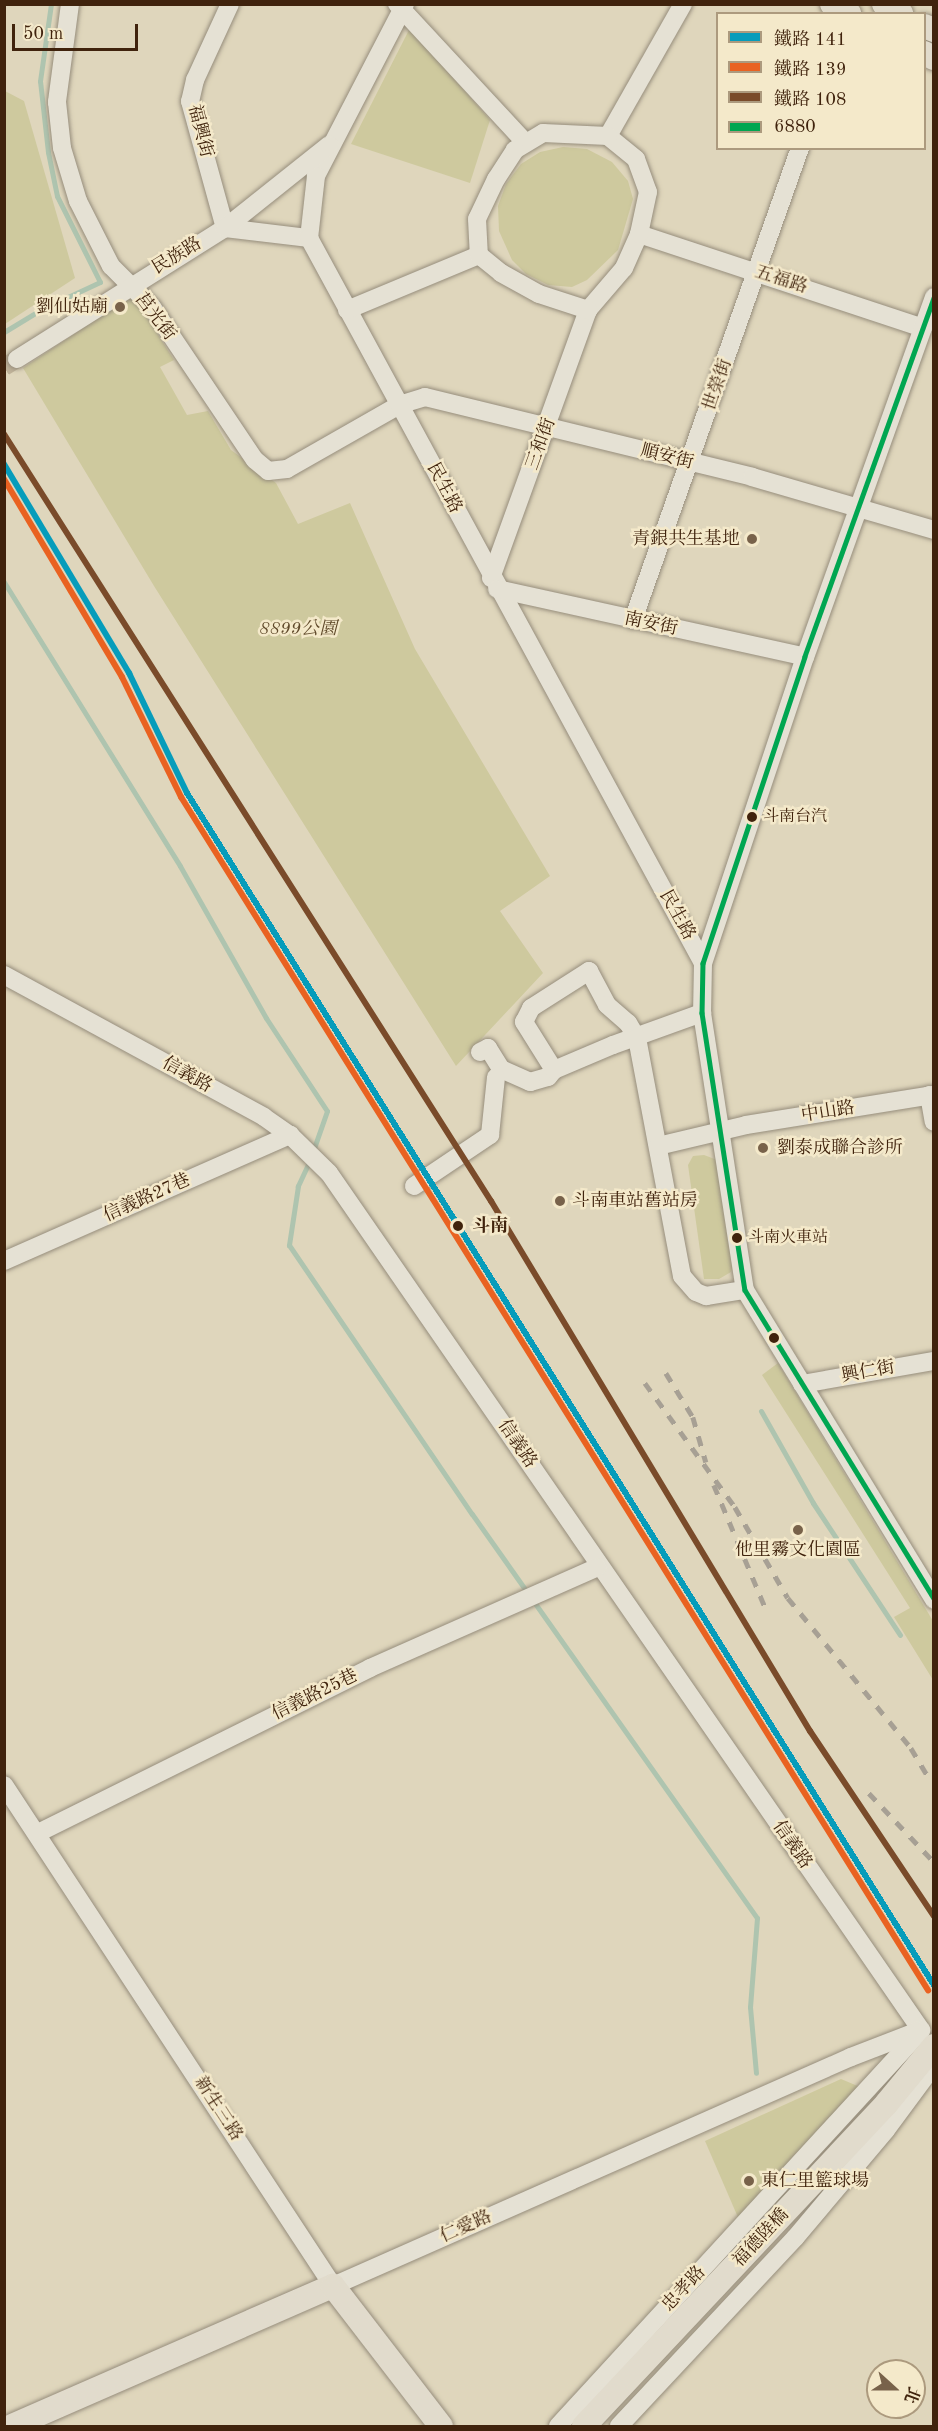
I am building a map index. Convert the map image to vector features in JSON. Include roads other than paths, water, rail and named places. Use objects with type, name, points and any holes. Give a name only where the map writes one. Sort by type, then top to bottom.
[{"type":"main road","points":[[832,4],[847,12]]},
{"type":"main road","points":[[884,4],[898,12]]},
{"type":"main road","name":"福德陸橋","points":[[584,2427],[887,2103],[929,2039]]},
{"type":"main road","name":"仁愛路","points":[[12,2427],[333,2286]]},
{"type":"main road","name":"新生三路","points":[[333,2286],[441,2427]]},
{"type":"street","name":"莒光街","points":[[70,4],[58,78],[62,148],[93,234],[111,266],[152,307],[255,460],[268,471],[287,469],[399,405]]},
{"type":"street","name":"福興街","points":[[225,228],[190,101],[230,4]]},
{"type":"street","points":[[608,136],[682,4]]},
{"type":"street","points":[[225,228],[309,238],[316,176],[330,143],[402,6],[525,142]]},
{"type":"street","points":[[564,131],[608,136],[636,159],[645,175],[648,192],[639,234],[624,268],[588,310],[539,294],[501,273],[479,255],[477,219],[496,179],[525,142],[543,133],[564,131]]},
{"type":"street","name":"民族路","points":[[17,359],[130,285],[225,228],[330,143]]},
{"type":"street","name":"世榮街","points":[[633,620],[691,463],[799,150]]},
{"type":"street","name":"五福路","points":[[639,234],[923,328]]},
{"type":"street","name":"民生路","points":[[309,238],[494,584],[703,963]]},
{"type":"street","points":[[347,310],[479,255]]},
{"type":"street","points":[[933,297],[805,657],[703,963],[702,1013],[723,1131],[746,1290],[933,1600]]},
{"type":"street","name":"三和街","points":[[494,584],[588,310]]},
{"type":"street","name":"順安街","points":[[399,405],[425,397],[860,505],[933,530]]},
{"type":"street","name":"南安街","points":[[494,584],[633,620],[805,657]]},
{"type":"street","points":[[555,1070],[524,1022],[531,1008],[589,971],[607,1005],[628,1023],[637,1038],[682,1276],[696,1292],[706,1296],[746,1290]]},
{"type":"street","name":"信義路","points":[[4,975],[290,1135],[335,1182],[443,1335],[598,1568],[929,2039]]},
{"type":"street","points":[[480,1052],[488,1048],[501,1070],[530,1082],[548,1077],[555,1070],[702,1013]]},
{"type":"street","points":[[414,1186],[490,1135],[496,1077]]},
{"type":"street","points":[[931,1095],[933,1122]]},
{"type":"street","name":"中山路","points":[[658,1146],[723,1131],[931,1095]]},
{"type":"street","name":"信義路27巷","points":[[4,1261],[290,1135]]},
{"type":"street","name":"興仁街","points":[[802,1384],[933,1361]]},
{"type":"street","name":"信義路25巷","points":[[38,1833],[370,1668],[598,1568]]},
{"type":"street","name":"新生三路","points":[[4,1785],[38,1833],[333,2286]]},
{"type":"street","name":"仁愛路","points":[[333,2286],[797,2081],[929,2039]]},
{"type":"street","name":"忠孝路","points":[[558,2427],[929,2039]]},
{"type":"street","points":[[619,2427],[795,2238],[886,2130],[933,2065]]},
{"type":"waterway","points":[[4,332],[42,309],[100,282],[57,196],[48,152],[40,81],[51,4]]},
{"type":"waterway","points":[[4,582],[180,866],[266,1018],[327,1111],[313,1151]]},
{"type":"waterway","points":[[310,1160],[298,1186],[289,1245],[472,1514],[757,1918],[750,2007],[756,2073]]},
{"type":"waterway","points":[[761,1411],[813,1503],[900,1635]]},
{"type":"tunnel","points":[[4,367],[17,359]]},
{"type":"railway","points":[[666,1373],[693,1417],[706,1462]]},
{"type":"railway","points":[[645,1383],[735,1507],[788,1598],[911,1748],[928,1776]]},
{"type":"railway","points":[[714,1485],[767,1612]]},
{"type":"railway","points":[[869,1793],[934,1862]]},
{"type":"rail line","name":"108","points":[[4,434],[491,1201],[810,1731],[934,1916]]},
{"type":"rail line","name":"141","points":[[4,464],[129,673],[187,793],[934,1985]]},
{"type":"rail line","name":"139","points":[[4,479],[122,677],[181,797],[928,1990]]},
{"type":"place","name":"劉仙姑廟","points":[[120,307]]},
{"type":"place","name":"青銀共生基地","points":[[752,539]]},
{"type":"place","name":"斗南台汽","points":[[752,817]]},
{"type":"place","name":"劉泰成聯合診所","points":[[763,1148]]},
{"type":"place","name":"斗南車站舊站房","points":[[560,1201]]},
{"type":"place","name":"斗南","points":[[458,1226]]},
{"type":"place","name":"斗南火車站","points":[[737,1238]]},
{"type":"place","name":"他里霧文化園區","points":[[798,1530]]},
{"type":"place","name":"東仁里籃球場","points":[[749,2181]]},
{"type":"park label","name":"8899公園","points":[[298,629]]}]
